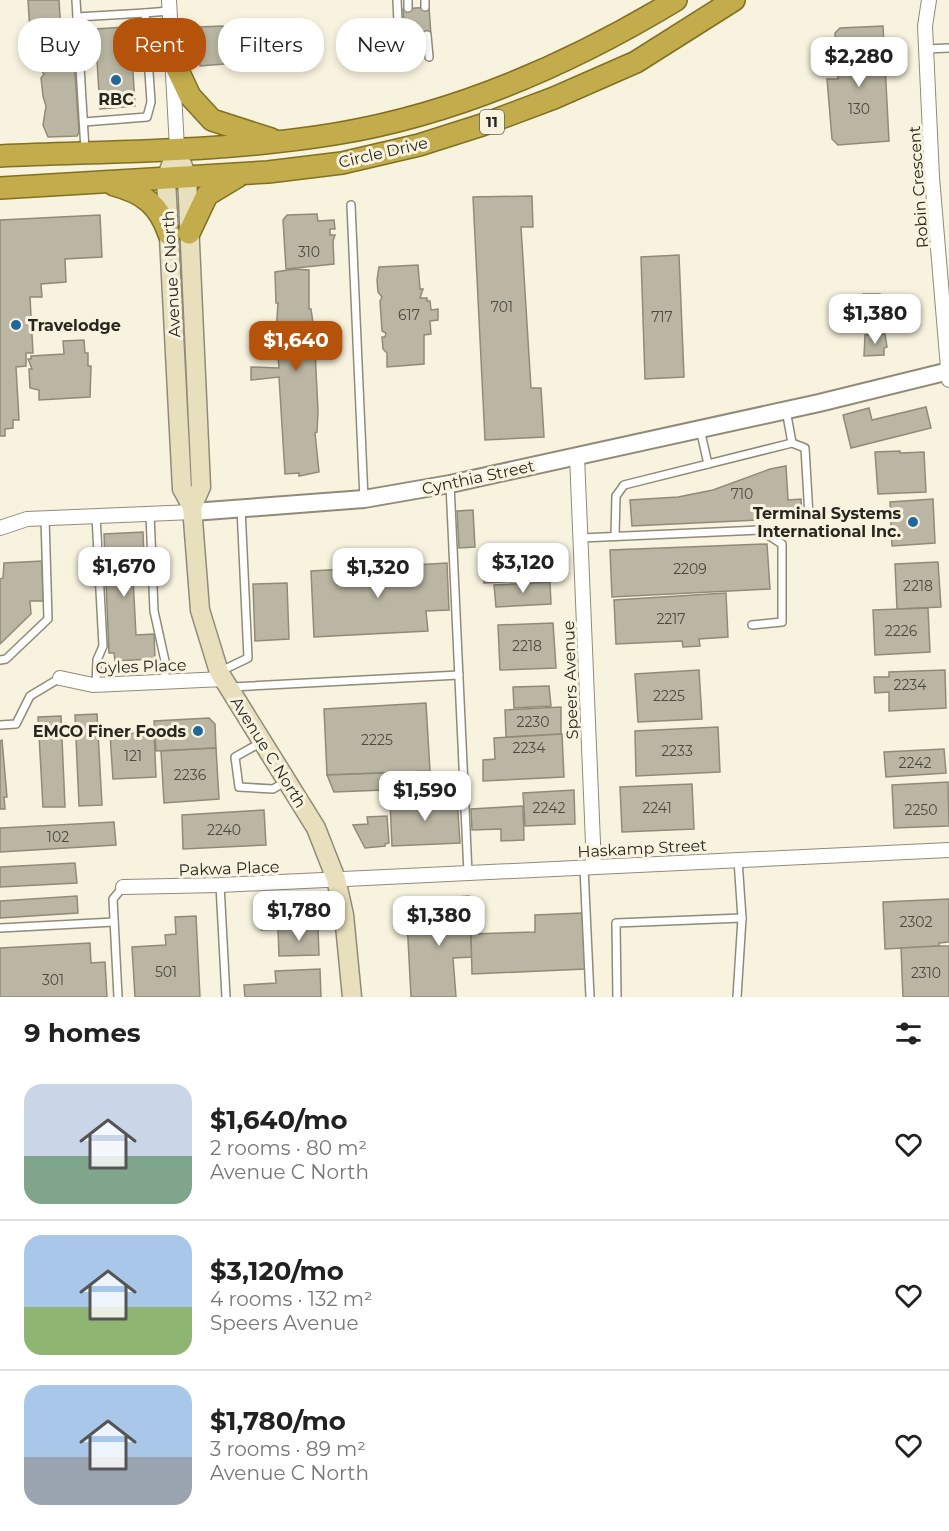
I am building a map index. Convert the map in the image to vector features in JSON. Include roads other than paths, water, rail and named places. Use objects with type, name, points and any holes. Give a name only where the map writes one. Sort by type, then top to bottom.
[{"type":"highway","points":[[640,22],[658,0]]},
{"type":"highway","name":"Circle Drive","points":[[0,156],[280,142],[338,134],[470,98],[552,67],[640,22],[676,0]]},
{"type":"highway","name":"Circle Drive","points":[[0,188],[241,174],[342,163],[419,145],[482,125],[554,98],[636,62],[734,0]]},
{"type":"highway","points":[[179,72],[190,96],[212,120],[280,142]]},
{"type":"highway","points":[[96,182],[132,190],[154,202],[164,218],[179,234],[207,195],[241,174]]},
{"type":"main road","name":"Avenue C North","points":[[177,148],[187,177],[179,234],[178,399],[182,489],[193,509]]},
{"type":"main road","name":"Avenue C North","points":[[177,148],[166,179],[179,234],[197,397],[201,487],[193,509],[200,610],[224,679],[316,828],[336,879],[348,938],[352,997]]},
{"type":"street","name":"Robin Crescent","points":[[929,0],[925,15],[932,177],[949,380]]},
{"type":"street","name":"Avenue C North","points":[[174,72],[177,148]]},
{"type":"street","name":"Cynthia Street","points":[[0,528],[27,519],[150,514],[193,509],[241,508],[364,499],[450,484],[786,410],[949,371]]},
{"type":"street","points":[[178,399],[197,397]]},
{"type":"street","name":"Speers Avenue","points":[[577,456],[589,867]]},
{"type":"street","name":"Gyles Place","points":[[60,678],[96,685],[224,679]]},
{"type":"street","name":"Haskamp Street","points":[[336,879],[949,850]]},
{"type":"street","name":"Pakwa Place","points":[[123,887],[336,879]]},
{"type":"lane","points":[[76,0],[86,152]]},
{"type":"lane","points":[[397,0],[398,18]]},
{"type":"lane","points":[[408,0],[408,9]]},
{"type":"lane","points":[[77,17],[145,13],[169,6]]},
{"type":"lane","points":[[145,13],[145,18]]},
{"type":"lane","points":[[427,35],[429,57]]},
{"type":"lane","points":[[926,49],[949,48]]},
{"type":"lane","points":[[84,122],[147,117],[151,102],[149,72]]},
{"type":"lane","points":[[351,205],[364,499]]},
{"type":"lane","points":[[786,410],[792,443]]},
{"type":"lane","points":[[700,429],[708,464]]},
{"type":"lane","points":[[615,536],[616,496],[624,485],[792,443],[805,448],[809,516]]},
{"type":"lane","points":[[450,484],[468,873]]},
{"type":"lane","points":[[224,679],[248,658],[241,508]]},
{"type":"lane","points":[[150,514],[154,611],[165,661],[165,682]]},
{"type":"lane","points":[[96,516],[102,645],[97,660],[96,685]]},
{"type":"lane","points":[[0,660],[6,659],[48,619],[45,518]]},
{"type":"lane","points":[[580,538],[760,530],[782,544],[782,622],[752,625]]},
{"type":"lane","points":[[224,679],[459,675]]},
{"type":"lane","points":[[0,725],[16,724],[30,696],[60,678]]},
{"type":"lane","points":[[262,742],[235,758],[239,787],[273,789],[287,780]]},
{"type":"lane","points":[[737,997],[742,918],[738,860]]},
{"type":"lane","points":[[589,867],[590,997]]},
{"type":"lane","points":[[220,885],[226,997]]},
{"type":"lane","points":[[118,997],[113,899],[123,887]]},
{"type":"lane","points":[[617,997],[616,923],[742,918]]},
{"type":"lane","points":[[0,928],[114,922]]},
{"type":"place","name":"RBC","points":[[116,80]]},
{"type":"place","name":"Travelodge","points":[[16,325]]},
{"type":"place","name":"Terminal Systems International Inc.","points":[[913,522]]},
{"type":"place","name":"EMCO Finer Foods","points":[[198,731]]}]
